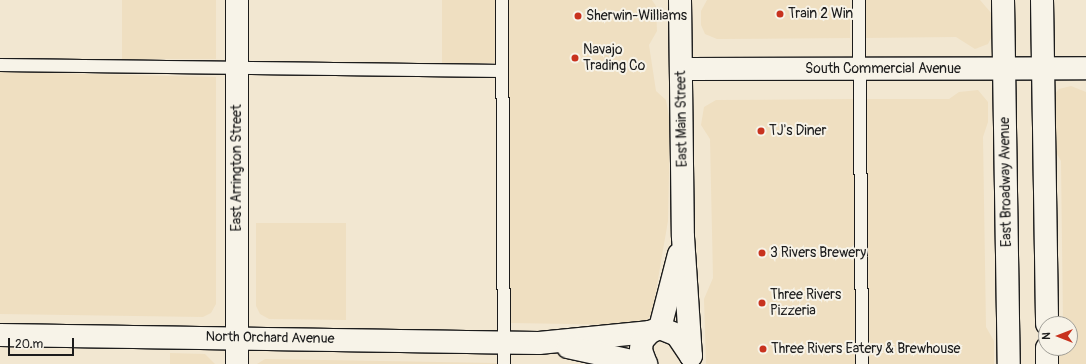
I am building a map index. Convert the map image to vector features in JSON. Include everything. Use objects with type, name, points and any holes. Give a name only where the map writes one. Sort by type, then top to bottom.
[{"type":"street","name":"East Arrington Street","points":[[237,0],[237,364]]},
{"type":"street","name":"East Main Street","points":[[680,0],[683,238],[694,360]]},
{"type":"street","name":"East Broadway Avenue","points":[[1003,0],[1009,364]]},
{"type":"street","points":[[1042,0],[1047,316]]},
{"type":"street","name":"South Commercial Avenue","points":[[681,69],[1043,70],[1086,68]]},
{"type":"street","name":"East Main Street","points":[[646,364],[641,350],[655,330],[683,238]]},
{"type":"street","points":[[655,330],[677,335],[694,360]]},
{"type":"street","name":"North Orchard Avenue","points":[[0,335],[237,336],[539,342],[655,330]]},
{"type":"street","name":"North Orchard Avenue","points":[[539,342],[606,352],[646,364]]},
{"type":"lane","points":[[502,0],[504,364]]},
{"type":"lane","points":[[859,0],[862,364]]},
{"type":"lane","points":[[0,65],[502,71]]},
{"type":"shaded area","points":[[122,0],[216,0],[216,59],[122,59]]},
{"type":"shaded area","points":[[442,0],[496,0],[496,63],[442,63]]},
{"type":"shaded area","points":[[508,0],[652,0],[656,6],[657,31],[649,45],[656,91],[666,100],[670,122],[668,221],[652,314],[645,322],[634,325],[509,323]]},
{"type":"shaded area","name":"Train 2 Win","points":[[707,0],[850,0],[850,38],[717,39],[705,34],[701,25],[701,11]]},
{"type":"shaded area","points":[[864,0],[980,0],[992,14],[993,34],[988,44],[975,49],[956,37],[864,38]]},
{"type":"shaded area","points":[[0,72],[216,77],[216,304],[211,313],[203,317],[0,314]]},
{"type":"shaded area","points":[[1071,86],[1086,92],[1086,364],[1057,364],[1058,356],[1078,356],[1078,316],[1063,316],[1061,161],[1054,149],[1054,95],[1059,89]]},
{"type":"shaded area","points":[[978,90],[988,102],[988,122],[983,137],[986,327],[994,341],[994,364],[869,364],[867,99],[949,99],[959,92]]},
{"type":"shaded area","points":[[854,99],[856,364],[706,364],[704,299],[713,278],[710,139],[701,125],[704,107],[716,100]]},
{"type":"shaded area","points":[[256,223],[346,223],[346,320],[269,319],[260,314],[256,306]]},
{"type":"shaded area","points":[[170,353],[205,354],[215,364],[170,364]]},
{"type":"shaded area","points":[[265,359],[497,363],[497,364],[257,364]]},
{"type":"place","name":"Train 2 Win","points":[[780,14]]},
{"type":"place","name":"Sherwin-Williams","points":[[578,16]]},
{"type":"place","name":"Navajo Trading Co","points":[[575,58]]},
{"type":"place","name":"TJ's Diner","points":[[761,131]]},
{"type":"place","name":"3 Rivers Brewery","points":[[762,253]]},
{"type":"place","name":"Three Rivers Pizzeria","points":[[762,303]]},
{"type":"place","name":"Three Rivers Eatery & Brewhouse","points":[[763,349]]}]
